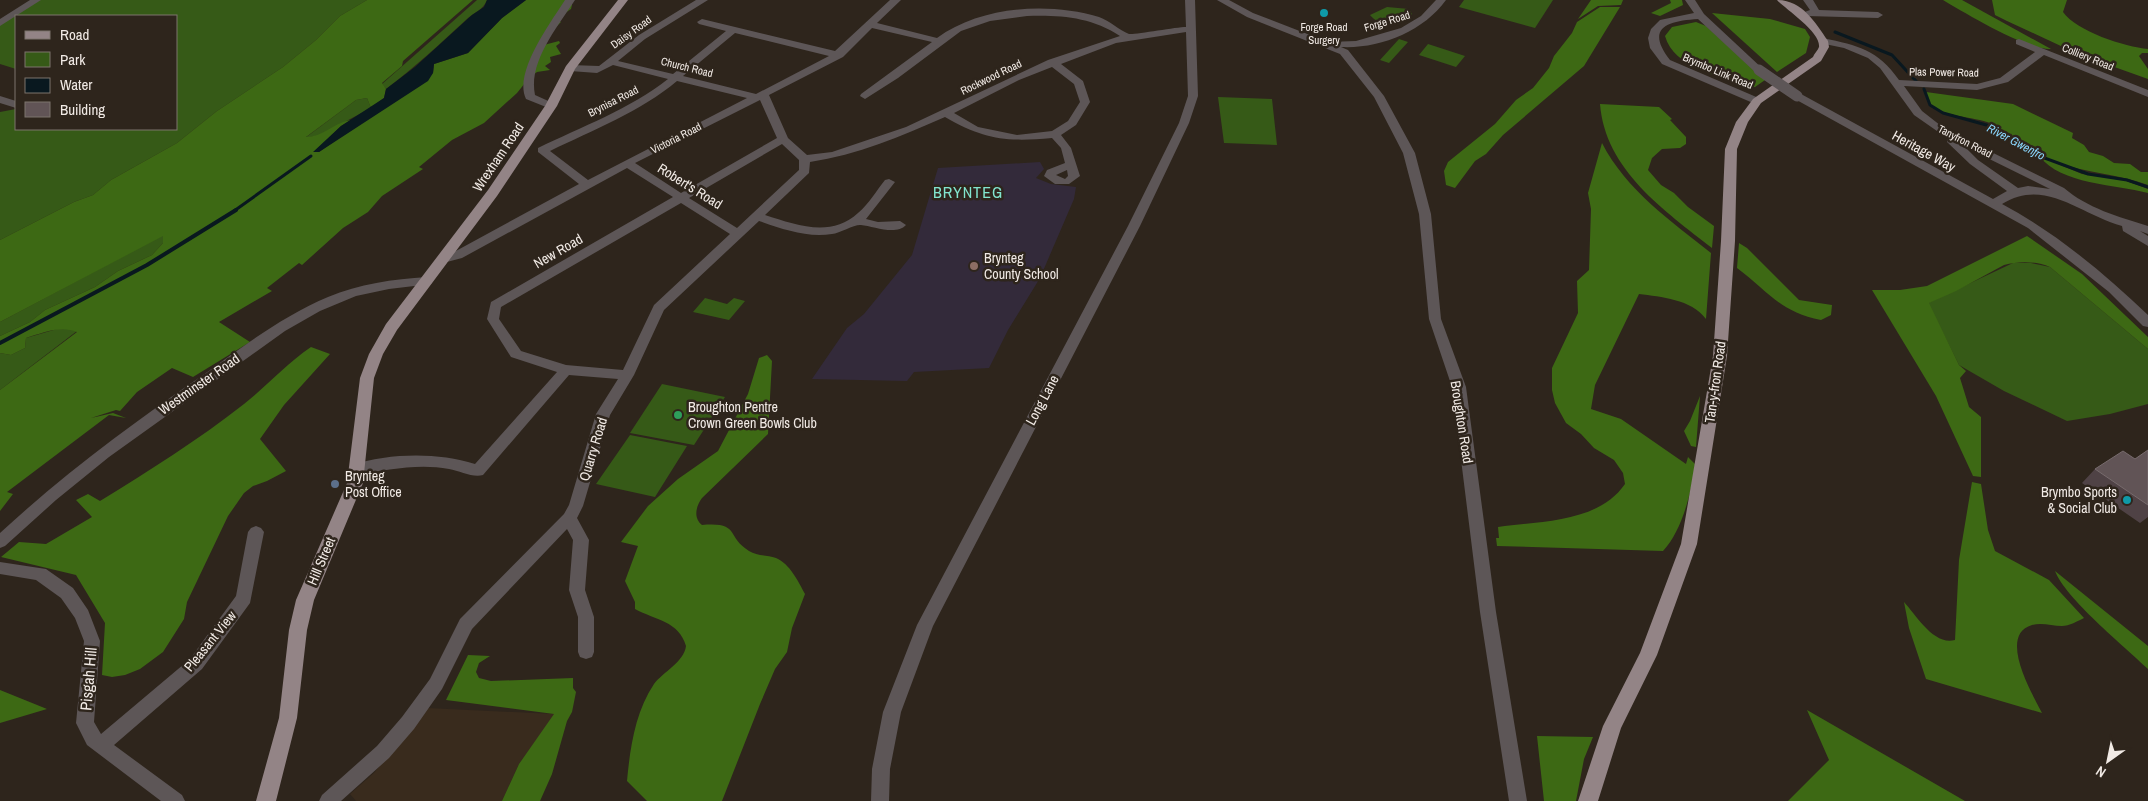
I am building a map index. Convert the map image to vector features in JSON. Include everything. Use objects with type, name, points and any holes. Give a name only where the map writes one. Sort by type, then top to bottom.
[{"type":"main road","name":"Wrexham Road","points":[[391,327],[493,193],[551,106],[570,68],[623,0]]},
{"type":"main road","points":[[1782,0],[1801,13],[1823,41]]},
{"type":"main road","name":"Tan-y-fron Road","points":[[1588,801],[1612,726],[1648,655],[1689,544],[1720,356],[1728,241],[1731,149],[1742,122],[1757,101],[1816,60],[1824,48],[1823,41]]},
{"type":"main road","name":"Hill Street","points":[[266,801],[288,718],[298,630],[304,600],[355,483],[367,378],[376,354],[391,327]]},
{"type":"street","points":[[0,23],[36,0]]},
{"type":"street","points":[[551,106],[530,97],[528,87],[535,57],[570,0]]},
{"type":"street","name":"Daisy Road","points":[[570,68],[597,70],[611,62],[642,37],[703,0]]},
{"type":"street","name":"Victoria Road","points":[[443,260],[458,255],[627,163],[759,95],[808,73],[839,55],[896,0]]},
{"type":"street","name":"Long Lane","points":[[880,801],[881,769],[892,712],[925,625],[1129,235],[1184,123],[1193,96],[1190,0]]},
{"type":"street","points":[[1222,0],[1250,15],[1329,45]]},
{"type":"street","name":"Forge Road","points":[[1329,45],[1356,44],[1412,27],[1430,16],[1441,0]]},
{"type":"street","name":"Heritage Way","points":[[1690,0],[1700,16],[1759,70],[1797,96],[1992,205],[2032,225],[2113,289],[2148,323]]},
{"type":"street","points":[[1808,0],[1816,13]]},
{"type":"street","points":[[865,96],[896,76],[938,41],[960,28],[978,21],[1041,13],[1096,19],[1128,36]]},
{"type":"street","points":[[1801,13],[1878,15]]},
{"type":"street","name":"Brymbo Link Road","points":[[1700,16],[1682,17],[1663,22],[1656,29],[1653,38],[1655,48],[1666,62],[1757,101]]},
{"type":"street","points":[[702,22],[839,55]]},
{"type":"street","points":[[869,24],[938,41]]},
{"type":"street","name":"Rockwood Road","points":[[804,159],[834,155],[910,129],[1052,62],[1128,36],[1192,29]]},
{"type":"street","name":"Brynisa Road","points":[[587,185],[542,150],[623,111],[659,91],[733,30]]},
{"type":"street","name":"Tanyfron Road","points":[[1823,41],[1847,46],[1872,56],[1884,66],[1918,113],[1941,131],[2060,190],[2070,198],[2116,221],[2134,224],[2148,230]]},
{"type":"street","name":"Colliery Road","points":[[2019,42],[2148,94]]},
{"type":"street","points":[[1350,57],[1356,44]]},
{"type":"street","name":"Broughton Road","points":[[1329,45],[1350,57],[1379,96],[1409,152],[1425,214],[1435,319],[1459,387],[1488,612],[1518,801]]},
{"type":"street","name":"Plas Power Road","points":[[1896,83],[1977,87],[2004,80],[2042,52]]},
{"type":"street","name":"Church Road","points":[[611,62],[759,95]]},
{"type":"street","points":[[946,113],[983,133],[1017,138],[1055,134],[1072,123],[1085,102],[1079,83],[1052,62]]},
{"type":"street","points":[[759,95],[784,139],[804,159]]},
{"type":"street","points":[[0,99],[15,105]]},
{"type":"street","points":[[1941,131],[1974,162],[2016,192],[1992,205]]},
{"type":"street","points":[[1055,134],[1066,148],[1070,165]]},
{"type":"street","name":"New Road","points":[[627,375],[566,370],[516,354],[493,319],[495,305],[784,139]]},
{"type":"street","name":"Quarry Road","points":[[328,801],[384,752],[436,684],[466,624],[570,518],[576,506],[603,414],[627,375],[659,308],[801,175],[806,165],[804,159]]},
{"type":"street","name":"Robert's Road","points":[[627,163],[738,234]]},
{"type":"street","points":[[757,216],[800,230],[813,232],[830,231],[858,220],[889,182]]},
{"type":"street","name":"Tanyfron Road","points":[[2016,192],[2044,193],[2070,198]]},
{"type":"street","points":[[858,220],[878,226],[900,225]]},
{"type":"street","points":[[2116,221],[2148,242]]},
{"type":"street","name":"Westminster Road","points":[[0,542],[58,489],[145,422],[249,349],[316,308],[352,293],[374,287],[398,283],[427,282]]},
{"type":"street","points":[[356,469],[403,461],[430,460],[478,472],[566,370]]},
{"type":"street","points":[[570,518],[581,540],[576,590],[586,617],[586,652]]},
{"type":"street","name":"Pleasant View","points":[[101,745],[196,664],[244,598],[256,532]]},
{"type":"street","name":"Pisgah Hill","points":[[0,568],[40,574],[67,593],[82,615],[92,641],[85,723],[92,739],[176,801]]},
{"type":"shaded area","name":"Brynteg County School","points":[[1040,162],[1044,169],[1036,178],[1051,184],[1076,187],[1074,199],[1040,278],[1008,330],[989,368],[914,372],[907,381],[812,379],[847,328],[864,314],[912,255],[938,168]]},
{"type":"shaded area","points":[[427,708],[555,714],[519,764],[502,801],[356,801],[350,794],[374,773]]},
{"type":"green space","points":[[40,0],[367,0],[340,16],[316,40],[283,67],[217,111],[177,143],[111,180],[93,195],[74,202],[0,240],[0,112],[15,109],[15,130],[178,130],[178,15],[15,15]]},
{"type":"green space","points":[[367,0],[473,0],[403,61],[402,66],[382,83],[386,89],[384,98],[371,108],[367,98],[356,100],[306,137],[318,135],[345,121],[351,120],[341,126],[314,152],[319,152],[433,73],[434,64],[468,53],[502,18],[526,0],[571,0],[568,1],[572,5],[571,9],[555,20],[561,22],[541,42],[540,46],[559,41],[560,43],[556,46],[561,54],[550,57],[551,62],[545,66],[550,70],[537,72],[529,78],[517,93],[484,123],[452,140],[419,167],[423,169],[382,196],[368,212],[343,228],[302,265],[299,263],[267,288],[272,291],[219,322],[250,342],[193,377],[172,368],[137,392],[120,411],[116,410],[91,418],[113,413],[126,418],[109,415],[7,492],[13,494],[0,511],[0,390],[77,332],[65,329],[45,332],[26,338],[25,348],[11,355],[0,353],[0,336],[30,322],[45,310],[95,287],[118,271],[152,255],[163,243],[163,236],[0,322],[0,240],[74,202],[93,195],[111,180],[177,143],[217,111],[283,67],[316,40],[340,16]]},
{"type":"green space","points":[[477,0],[487,0],[481,9],[386,89],[382,84]]},
{"type":"green space","points":[[1464,0],[1553,0],[1535,28],[1459,7]]},
{"type":"green space","points":[[1591,0],[1623,0],[1621,5],[1598,6],[1578,19]]},
{"type":"green space","points":[[1670,0],[1682,0],[1683,5],[1660,16],[1651,13],[1671,3]]},
{"type":"green space","points":[[1943,0],[1962,0],[2051,49],[2041,48],[2013,38]]},
{"type":"green space","points":[[1992,0],[2067,0],[2063,12],[2079,26],[2114,41],[2148,49],[2148,53],[2142,53],[2139,56],[2148,69],[2148,79],[2078,54],[1995,15]]},
{"type":"green space","points":[[1387,7],[1409,9],[1412,14],[1408,19],[1398,24],[1385,24],[1370,15]]},
{"type":"green space","points":[[1600,7],[1620,7],[1584,66],[1503,135],[1486,154],[1475,161],[1455,188],[1446,185],[1444,171],[1448,162],[1495,124],[1516,100],[1533,88],[1549,68],[1554,56],[1572,33],[1577,22]]},
{"type":"green space","points":[[1712,13],[1770,19],[1805,29],[1810,37],[1806,53],[1777,72]]},
{"type":"green space","points":[[15,15],[15,69],[0,64],[0,24]]},
{"type":"green space","points":[[1696,22],[1706,26],[1765,80],[1755,87],[1748,87],[1699,69],[1678,56],[1670,47],[1665,36],[1672,27]]},
{"type":"green space","points":[[1399,39],[1408,42],[1389,63],[1380,60]]},
{"type":"green space","points":[[1428,44],[1465,56],[1456,67],[1419,55]]},
{"type":"green space","points":[[1926,92],[2013,104],[2073,133],[2072,138],[2084,145],[2089,152],[2103,156],[2114,163],[2130,164],[2141,172],[2148,172],[2148,185],[2056,162],[2039,154],[1990,123],[1940,111],[1929,103]]},
{"type":"green space","points":[[1218,97],[1272,99],[1277,145],[1224,143]]},
{"type":"green space","points":[[367,98],[371,108],[320,135],[305,138],[356,100]]},
{"type":"green space","points":[[1600,104],[1659,107],[1672,119],[1670,120],[1686,137],[1686,144],[1680,148],[1662,149],[1652,158],[1648,170],[1661,185],[1674,193],[1688,207],[1714,226],[1712,248],[1657,204],[1625,169],[1613,149],[1604,128]]},
{"type":"green space","points":[[1602,143],[1612,160],[1636,190],[1665,217],[1711,253],[1706,319],[1700,312],[1684,303],[1639,294],[1595,385],[1591,409],[1621,419],[1686,464],[1688,457],[1695,464],[1689,498],[1676,533],[1663,551],[1497,546],[1496,538],[1499,538],[1498,527],[1550,521],[1584,513],[1614,497],[1625,484],[1623,473],[1614,460],[1594,448],[1581,434],[1566,423],[1555,403],[1552,390],[1552,368],[1578,313],[1577,281],[1589,270],[1591,209],[1588,193]]},
{"type":"green space","points":[[2039,156],[2082,174],[2121,179],[2148,189],[2148,193],[2075,178],[2049,166]]},
{"type":"green space","points":[[163,235],[163,243],[152,255],[118,271],[95,287],[45,310],[30,322],[0,336],[0,322]]},
{"type":"green space","points":[[2027,236],[2082,274],[2148,337],[2148,349],[2050,267],[2039,264],[2021,262],[2004,265],[1929,303],[1959,365],[1966,371],[1960,378],[1969,407],[1981,417],[1981,477],[1973,476],[1936,396],[1872,290],[1900,290],[1927,286]]},
{"type":"green space","points":[[1739,243],[1747,248],[1799,300],[1832,305],[1831,315],[1821,320],[1795,312],[1776,300],[1737,268]]},
{"type":"green space","points":[[2013,263],[2031,263],[2050,267],[2148,349],[2148,404],[2110,414],[2067,421],[2004,391],[1959,365],[1928,303]]},
{"type":"green space","points":[[705,298],[727,304],[734,298],[745,301],[729,320],[693,312]]},
{"type":"green space","points":[[57,329],[77,331],[0,390],[0,353],[11,355],[25,348],[26,338]]},
{"type":"green space","points":[[311,347],[330,354],[284,405],[260,439],[286,471],[253,486],[244,493],[228,516],[187,602],[184,619],[163,652],[140,669],[125,675],[112,677],[102,675],[105,623],[76,575],[1,557],[19,542],[46,544],[92,517],[76,500],[88,494],[100,501],[155,467],[244,404]]},
{"type":"green space","points":[[767,355],[772,361],[768,434],[702,498],[696,515],[702,525],[728,528],[749,551],[781,561],[793,573],[805,594],[792,628],[787,652],[775,669],[722,801],[647,801],[627,781],[634,731],[642,706],[654,684],[677,662],[686,646],[683,638],[672,626],[635,609],[635,602],[625,581],[638,546],[621,542],[648,506],[678,479],[718,451],[748,394],[759,358]]},
{"type":"green space","name":"Broughton Pentre Crown Green Bowls Club","points":[[662,384],[725,397],[694,445],[630,433]]},
{"type":"green space","points":[[1700,396],[1696,447],[1691,446],[1684,431]]},
{"type":"green space","points":[[630,435],[687,446],[655,497],[596,484]]},
{"type":"green space","points":[[1972,482],[1981,484],[1988,530],[1995,551],[2049,580],[2084,618],[2065,626],[2032,625],[2022,631],[2018,640],[2017,652],[2020,666],[2042,713],[1926,679],[1909,628],[1904,602],[1933,634],[1947,641],[1955,640],[1959,560]]},
{"type":"green space","points":[[2055,571],[2148,646],[2148,669],[2082,608],[2061,582]]},
{"type":"green space","points":[[468,655],[490,656],[479,663],[476,672],[479,678],[491,681],[573,678],[573,688],[576,692],[572,712],[567,721],[552,774],[540,801],[502,801],[519,764],[554,714],[446,700]]},
{"type":"green space","points":[[0,690],[47,709],[0,723]]},
{"type":"green space","points":[[1807,710],[1965,801],[1788,801],[1829,760]]},
{"type":"green space","points":[[1537,736],[1593,737],[1584,759],[1576,801],[1544,801]]},
{"type":"water","points":[[487,0],[526,0],[502,18],[468,53],[434,64],[433,73],[428,81],[319,152],[313,152],[341,126],[384,98],[386,89],[415,67],[472,15],[484,7]]},
{"type":"building","points":[[2148,450],[2148,505],[2095,469],[2123,451],[2135,459]]},
{"type":"waterway","name":"River Gwenfro","points":[[1835,32],[1892,55],[1916,81]]},
{"type":"waterway","name":"River Gwenfro","points":[[1924,89],[1930,105],[1943,113],[1990,126],[2031,153],[2088,174],[2127,180],[2148,187]]},
{"type":"waterway","points":[[234,211],[311,156]]},
{"type":"waterway","points":[[0,343],[147,265],[236,210]]},
{"type":"place","name":"Forge Road Surgery","points":[[1324,13]]},
{"type":"place","name":"Brynteg County School","points":[[974,266]]},
{"type":"place","name":"Broughton Pentre Crown Green Bowls Club","points":[[678,415]]},
{"type":"place","name":"Brynteg Post Office","points":[[335,484]]},
{"type":"place","name":"Brymbo Sports & Social Club","points":[[2127,500]]},
{"type":"district","name":"BRYNTEG","points":[[968,192]]}]
